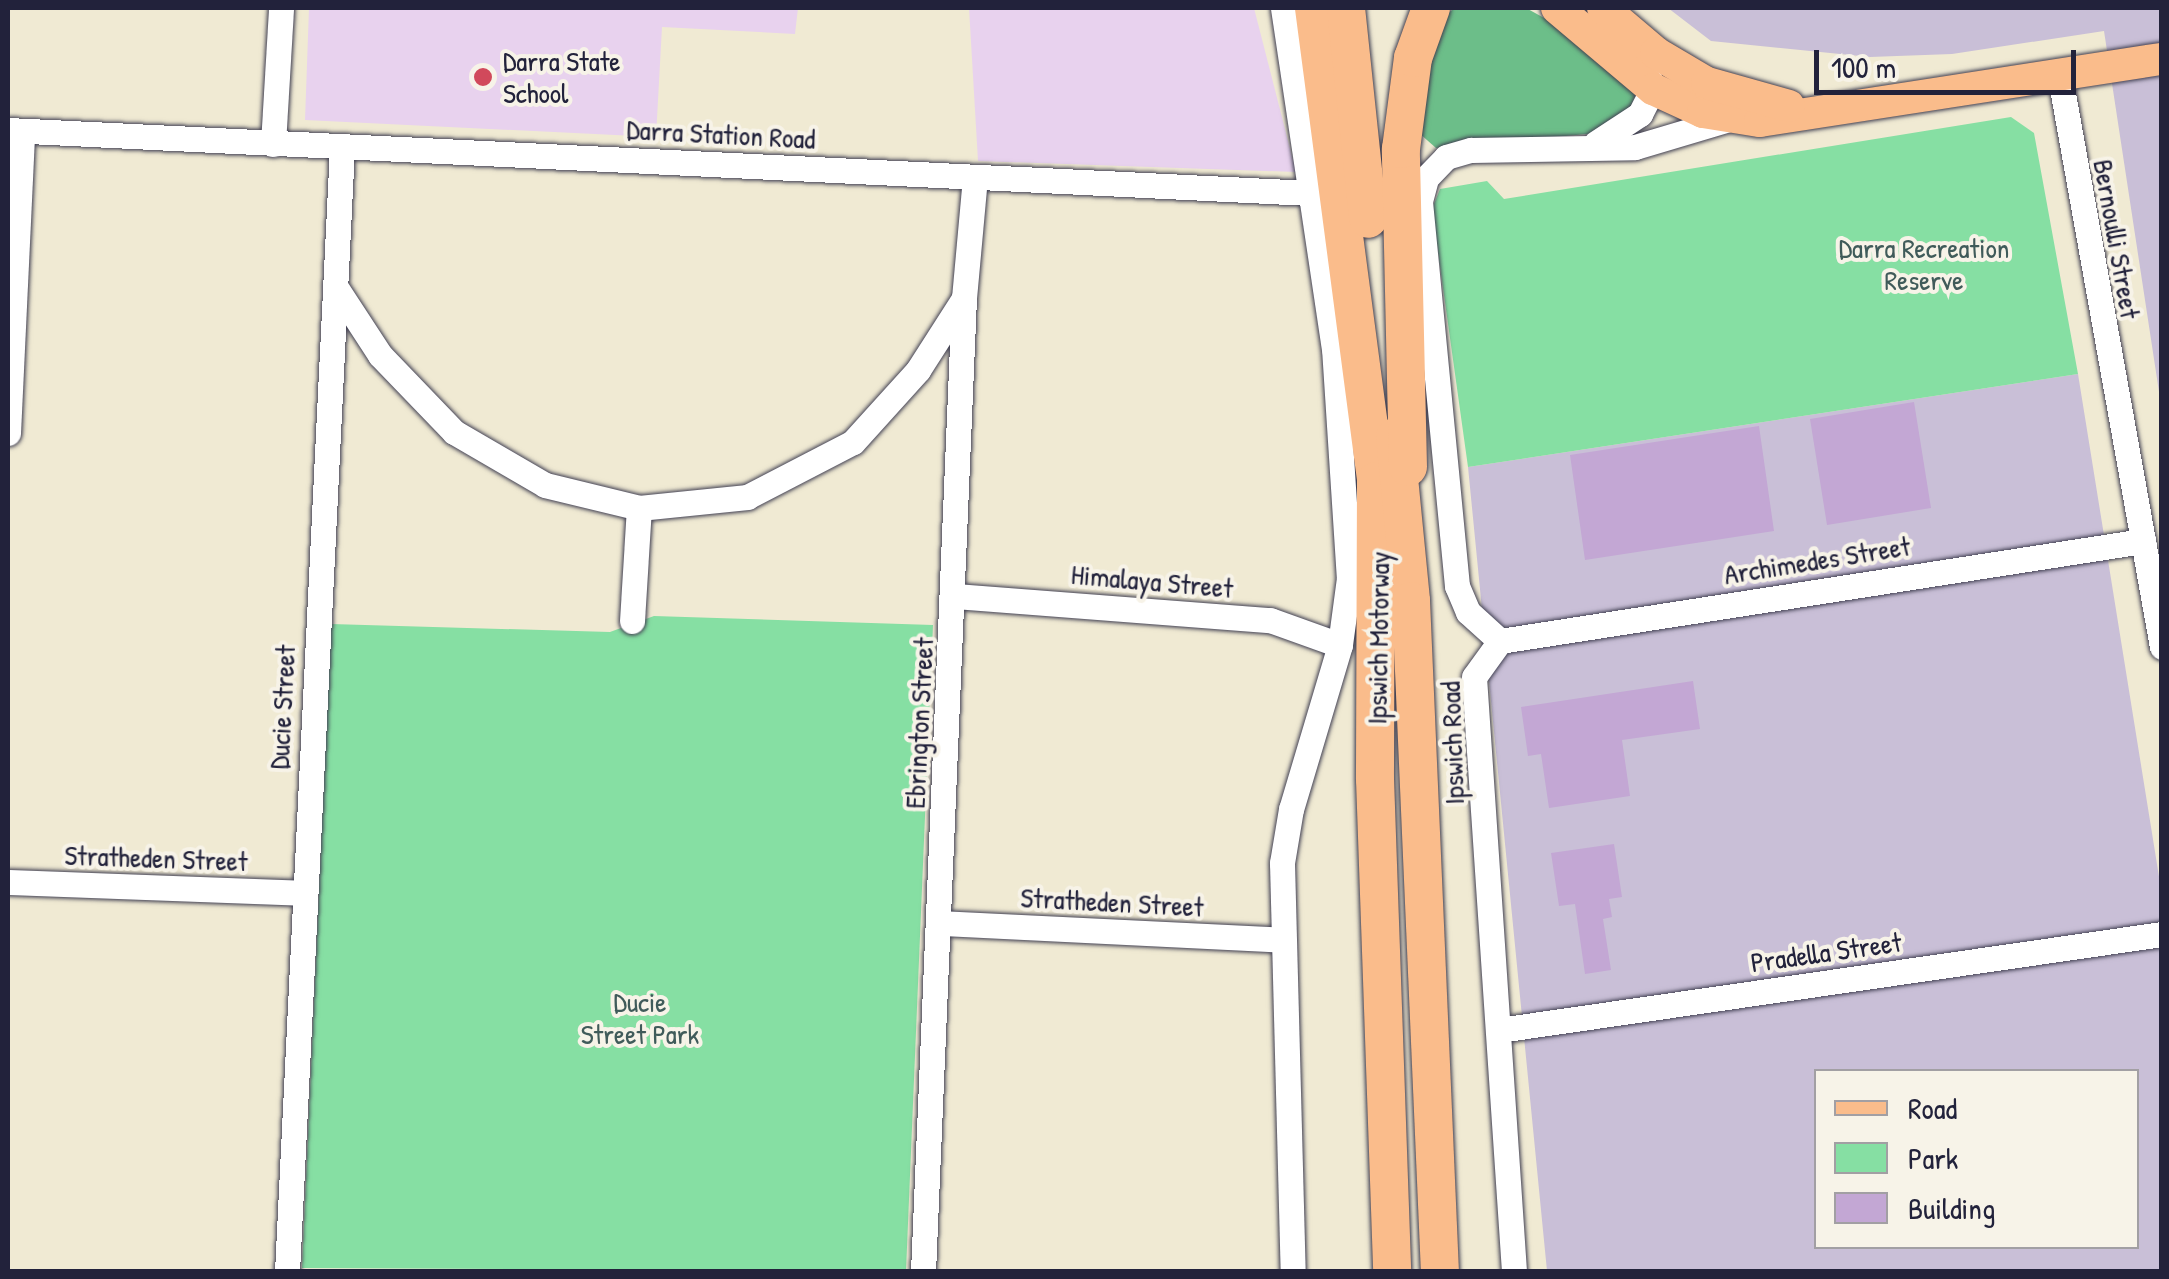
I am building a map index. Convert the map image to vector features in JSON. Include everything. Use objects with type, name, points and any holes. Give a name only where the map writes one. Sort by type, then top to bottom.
[{"type":"highway","name":"Ipswich Motorway","points":[[1314,8],[1376,481],[1375,778],[1392,1272]]},
{"type":"highway","name":"Ipswich Motorway","points":[[1346,8],[1404,494],[1440,1272]]},
{"type":"highway","points":[[1404,494],[1411,447],[1402,150],[1413,58],[1431,8]]},
{"type":"highway","points":[[1373,1272],[1372,1162],[1385,1136]]},
{"type":"main road","points":[[1557,8],[1653,89],[1731,119],[1832,113],[2162,59]]},
{"type":"main road","points":[[1603,8],[1642,43],[1740,96],[1832,113]]},
{"type":"street","points":[[273,144],[281,8]]},
{"type":"street","points":[[1283,8],[1342,420],[1349,578],[1340,645],[1291,810],[1282,864],[1293,1272]]},
{"type":"street","points":[[1596,143],[1640,114],[1653,89],[1642,43]]},
{"type":"street","name":"Bernoulli Street","points":[[2060,77],[2162,646]]},
{"type":"street","points":[[1500,641],[1468,612],[1457,586],[1420,202],[1426,178],[1446,157],[1596,143],[1635,147],[1731,119]]},
{"type":"street","points":[[8,432],[15,130]]},
{"type":"street","name":"Darra Station Road","points":[[15,130],[1312,193]]},
{"type":"street","name":"Ducie Street","points":[[286,1272],[342,146]]},
{"type":"street","name":"Ebrington Street","points":[[922,1272],[955,596],[964,298],[975,177]]},
{"type":"street","points":[[337,289],[380,356],[454,432],[504,466],[593,500],[639,508],[747,497],[806,471],[853,442],[918,370],[964,298]]},
{"type":"street","points":[[329,369],[354,356],[380,356]]},
{"type":"street","points":[[918,370],[964,378]]},
{"type":"street","points":[[632,621],[639,508]]},
{"type":"street","name":"Archimedes Street","points":[[1500,641],[2143,542]]},
{"type":"street","name":"Himalaya Street","points":[[955,596],[1270,620],[1340,645]]},
{"type":"street","name":"Ipswich Road","points":[[1500,641],[1474,677],[1514,1272]]},
{"type":"street","name":"Stratheden Street","points":[[8,882],[303,893]]},
{"type":"street","name":"Stratheden Street","points":[[940,923],[1282,940]]},
{"type":"street","name":"Pradella Street","points":[[1499,1030],[2162,934]]},
{"type":"shaded area","name":"Darra State School","points":[[309,8],[798,8],[795,34],[662,27],[656,137],[305,120]]},
{"type":"shaded area","points":[[969,8],[1254,8],[1296,172],[978,161]]},
{"type":"shaded area","points":[[1668,8],[2161,8],[2161,405],[2104,31],[1952,54],[1870,57],[1711,41]]},
{"type":"shaded area","points":[[2078,374],[2161,889],[2161,1271],[1547,1271],[1468,467]]},
{"type":"green space","points":[[1455,8],[1526,8],[1555,24],[1636,94],[1627,115],[1609,132],[1436,148],[1419,133],[1422,94],[1445,15]]},
{"type":"green space","name":"Darra Recreation Reserve","points":[[2011,117],[2034,133],[2078,374],[1468,467],[1432,209],[1440,189],[1487,181],[1504,199]]},
{"type":"green space","name":"Ducie Street Park","points":[[654,616],[933,625],[906,1271],[302,1268],[331,624],[610,632]]},
{"type":"building","points":[[1914,402],[1931,508],[1827,525],[1810,419]]},
{"type":"building","points":[[1759,426],[1774,531],[1585,560],[1570,455]]},
{"type":"building","points":[[1693,681],[1700,729],[1622,740],[1630,796],[1549,808],[1541,754],[1528,756],[1521,707]]},
{"type":"building","points":[[1614,844],[1622,897],[1609,899],[1612,917],[1603,919],[1611,970],[1585,974],[1575,904],[1559,906],[1551,853]]},
{"type":"place","name":"Darra State School","points":[[483,77]]}]
